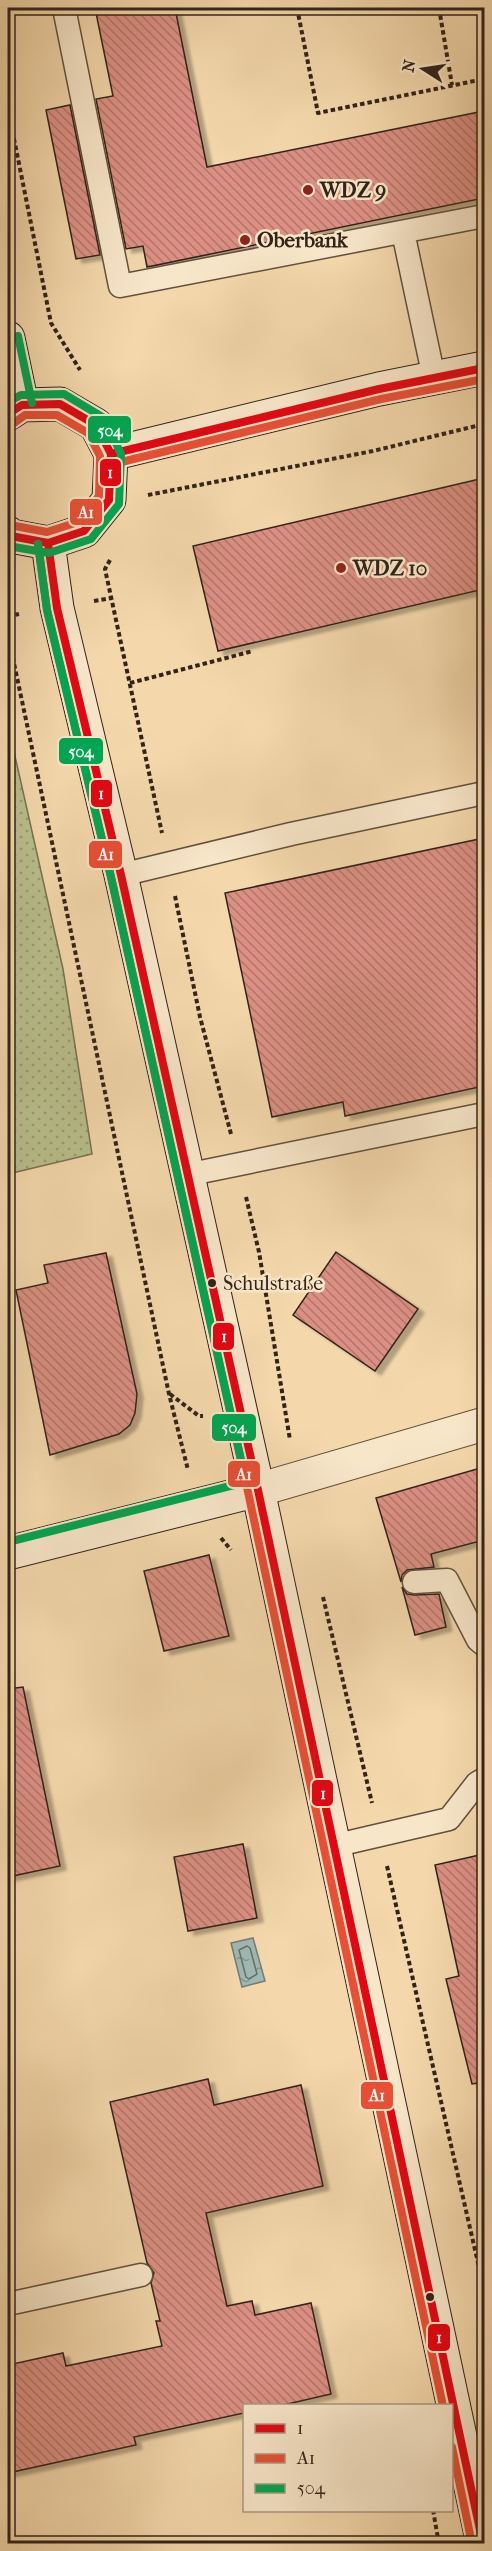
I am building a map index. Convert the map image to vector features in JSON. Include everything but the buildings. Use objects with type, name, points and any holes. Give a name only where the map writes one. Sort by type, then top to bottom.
[{"type":"main road","points":[[8,338],[15,409],[60,404],[96,425],[111,454],[109,501],[84,531],[48,543],[11,536],[8,533]]},
{"type":"main road","points":[[111,454],[484,368]]},
{"type":"main road","points":[[48,543],[57,608],[121,875],[258,1490],[453,2404]]},
{"type":"main road","points":[[8,1552],[197,1507],[484,1424]]},
{"type":"main road","points":[[453,2404],[483,2544]]},
{"type":"lane","points":[[64,8],[120,286],[484,216]]},
{"type":"lane","points":[[403,232],[434,378]]},
{"type":"lane","points":[[121,875],[291,834],[484,793]]},
{"type":"lane","points":[[186,1175],[484,1114]]},
{"type":"lane","points":[[414,1582],[447,1580],[478,1640],[484,1645]]},
{"type":"lane","points":[[333,1846],[449,1819],[477,1783],[484,1779]]},
{"type":"lane","points":[[8,2304],[141,2275]]},
{"type":"path","points":[[297,8],[318,112],[484,79]]},
{"type":"path","points":[[438,8],[452,85]]},
{"type":"path","points":[[8,109],[51,322],[81,371]]},
{"type":"path","points":[[143,496],[373,451],[484,424]]},
{"type":"path","points":[[111,559],[105,569],[200,1017],[259,1252],[296,1479]]},
{"type":"path","points":[[8,635],[169,1394],[197,1507]]},
{"type":"path","points":[[130,683],[253,651]]},
{"type":"path","points":[[322,1595],[380,1835],[484,2289]]},
{"type":"path","points":[[433,2512],[439,2544]]},
{"type":"green space","points":[[8,725],[63,969],[92,1154],[8,1174]]},
{"type":"water","points":[[253,1938],[265,1981],[242,1987],[231,1943]]},
{"type":"transit line","name":"504","points":[[18,336],[32,403]]},
{"type":"transit line","name":"1","points":[[111,454],[379,389],[484,368]]},
{"type":"transit line","name":"A1","points":[[113,464],[381,399],[484,379]]},
{"type":"transit line","name":"504","points":[[8,402],[21,395],[64,394],[104,418],[121,454],[119,504],[91,539],[49,553],[8,546]]},
{"type":"transit line","name":"1","points":[[8,414],[22,405],[60,404],[96,425],[111,454],[109,500],[84,531],[48,543],[11,536],[8,533]]},
{"type":"transit line","name":"A1","points":[[14,423],[25,415],[57,415],[88,433],[100,456],[99,496],[78,522],[47,532],[15,526]]},
{"type":"transit line","name":"1","points":[[48,543],[57,608],[121,875],[258,1490],[483,2544]]},
{"type":"transit line","name":"A1","points":[[38,544],[47,610],[111,877],[248,1492],[443,2404]]},
{"type":"transit line","name":"504","points":[[8,1542],[246,1482],[111,877],[47,610],[38,544]]},
{"type":"transit line","name":"A1","points":[[453,2452],[472,2544]]},
{"type":"place","name":"WDZ 9","points":[[308,190]]},
{"type":"place","name":"Oberbank","points":[[245,240]]},
{"type":"place","name":"WDZ 10","points":[[341,568]]},
{"type":"place","name":"Schulstraße","points":[[212,1283]]}]
